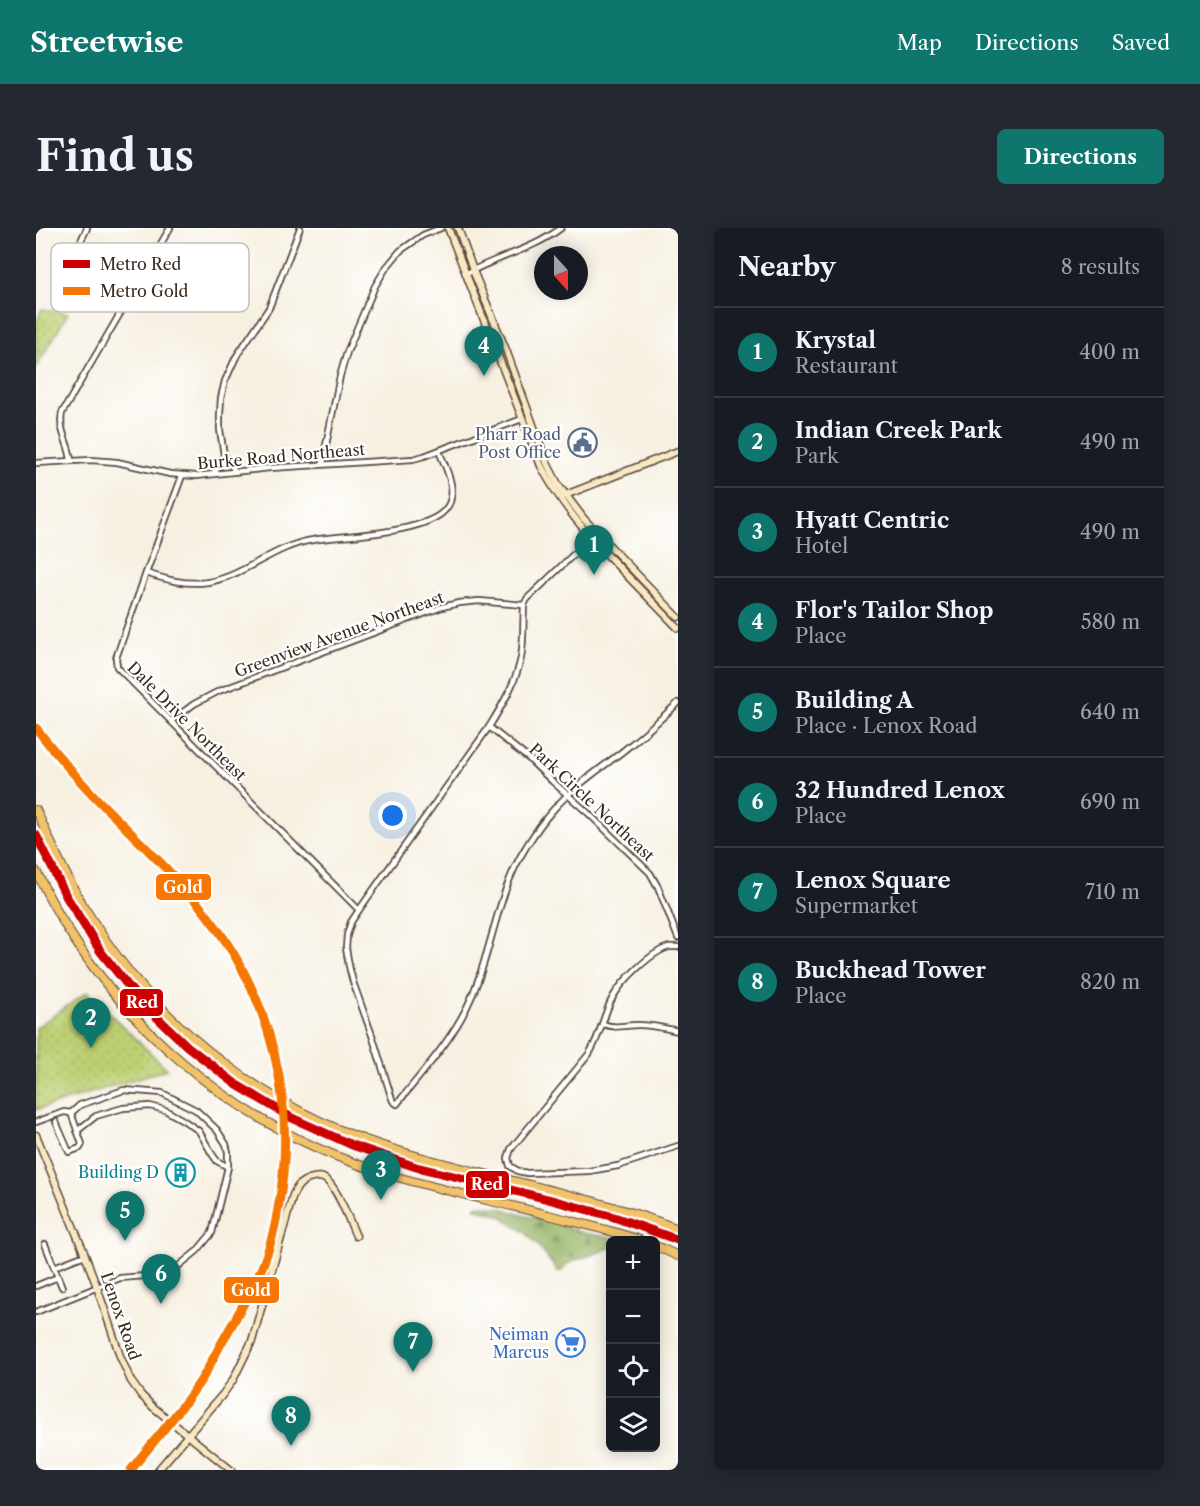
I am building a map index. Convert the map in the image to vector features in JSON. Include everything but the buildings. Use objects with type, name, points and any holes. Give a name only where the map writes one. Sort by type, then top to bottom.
[{"type":"highway","points":[[36,810],[78,897],[98,930],[130,973],[180,1026],[207,1050],[252,1083],[307,1115],[365,1140],[419,1157],[588,1199],[636,1213],[678,1229]]},
{"type":"highway","points":[[36,871],[77,944],[98,974],[129,1011],[162,1045],[191,1070],[254,1115],[304,1142],[366,1167],[413,1182],[627,1236]]},
{"type":"highway","points":[[660,1248],[678,1256]]},
{"type":"street","points":[[80,243],[87,228]]},
{"type":"street","points":[[161,243],[170,228]]},
{"type":"street","points":[[235,471],[224,455],[220,430],[221,398],[225,381],[236,357],[262,320],[274,297],[300,228]]},
{"type":"street","points":[[324,464],[340,376],[347,352],[375,286],[386,268],[402,250],[423,235],[441,228]]},
{"type":"street","points":[[448,228],[522,419],[553,490],[578,512],[678,617]]},
{"type":"street","points":[[458,228],[506,350],[547,464],[573,517],[678,628]]},
{"type":"street","points":[[466,274],[527,249],[561,228]]},
{"type":"street","points":[[71,461],[71,452],[61,427],[62,413],[121,312]]},
{"type":"street","name":"Burke Road Northeast","points":[[36,463],[91,460],[117,462],[182,476],[412,459],[522,419]]},
{"type":"street","points":[[146,573],[178,583],[210,582],[230,576],[280,549],[297,543],[388,532],[431,520],[445,510],[452,494],[451,483],[439,451]]},
{"type":"street","points":[[562,496],[678,451]]},
{"type":"street","points":[[212,474],[221,464],[224,455]]},
{"type":"street","name":"Dale Drive Northeast","points":[[182,476],[116,663],[119,670],[359,910]]},
{"type":"street","points":[[597,532],[530,595],[524,605],[519,667],[503,703],[489,727],[351,922],[346,948],[355,990],[391,1096],[397,1104],[445,1043],[462,1016],[479,979],[500,903],[513,871],[540,825],[568,795],[649,730],[678,703]]},
{"type":"street","name":"Greenview Avenue Northeast","points":[[171,721],[194,704],[219,691],[442,607],[479,601],[524,605]]},
{"type":"street","name":"Park Circle Northeast","points":[[489,727],[528,758],[650,873],[658,887],[678,938]]},
{"type":"street","points":[[678,947],[667,948],[644,962],[613,997],[597,1041],[589,1054],[512,1149],[508,1162],[516,1170],[528,1173],[589,1171],[618,1166],[678,1146]]},
{"type":"street","points":[[603,1024],[615,1028],[637,1025],[678,1031]]},
{"type":"street","points":[[36,1122],[64,1112],[71,1113],[80,1105],[124,1090],[162,1093],[196,1110],[217,1130],[228,1152],[228,1167],[212,1233],[197,1251],[176,1268],[158,1275],[120,1278],[36,1312]]},
{"type":"street","points":[[150,1106],[153,1092]]},
{"type":"street","points":[[77,1131],[96,1116],[123,1107],[150,1106],[165,1110],[199,1131],[217,1161],[228,1167]]},
{"type":"street","points":[[56,1122],[69,1152],[80,1148],[82,1146],[71,1113]]},
{"type":"street","name":"Lenox Road","points":[[36,1135],[85,1255],[131,1381],[153,1407],[231,1470]]},
{"type":"street","points":[[158,1470],[184,1433],[223,1394],[233,1380],[252,1341],[293,1195],[298,1186],[314,1178],[325,1179],[332,1186],[356,1236]]},
{"type":"street","points":[[45,1244],[62,1287]]},
{"type":"street","points":[[54,1267],[85,1255]]},
{"type":"street","points":[[36,1286],[58,1277]]},
{"type":"green space","points":[[42,309],[68,313],[36,368],[36,323]]},
{"type":"green space","points":[[87,992],[167,1069],[36,1110],[36,1028]]},
{"type":"green space","points":[[476,1206],[505,1209],[583,1233],[606,1237],[606,1249],[567,1264],[562,1271],[558,1272],[526,1233],[499,1215],[475,1208]]},
{"type":"metro line","name":"Gold","points":[[36,728],[90,791],[181,885],[230,947],[263,1017],[274,1054],[281,1092],[284,1131],[283,1170],[278,1209],[263,1265],[203,1377],[131,1470]]},
{"type":"metro line","name":"Red","points":[[36,835],[66,896],[101,952],[141,1002],[187,1046],[237,1085],[292,1118],[352,1145],[416,1167],[614,1217],[678,1240]]},
{"type":"place","name":"Flor's Tailor Shop","points":[[484,376]]},
{"type":"place","name":"Pharr Road Post Office","points":[[582,443]]},
{"type":"place","name":"Krystal","points":[[594,575]]},
{"type":"place","name":"Indian Creek Park","points":[[91,1048]]},
{"type":"place","name":"Building D","points":[[180,1172]]},
{"type":"place","name":"Hyatt Centric","points":[[381,1200]]},
{"type":"place","name":"Building A","points":[[125,1241]]},
{"type":"place","name":"32 Hundred Lenox","points":[[161,1304]]},
{"type":"place","name":"Neiman Marcus","points":[[570,1343]]},
{"type":"place","name":"Lenox Square","points":[[413,1372]]},
{"type":"place","name":"Buckhead Tower","points":[[291,1446]]}]
